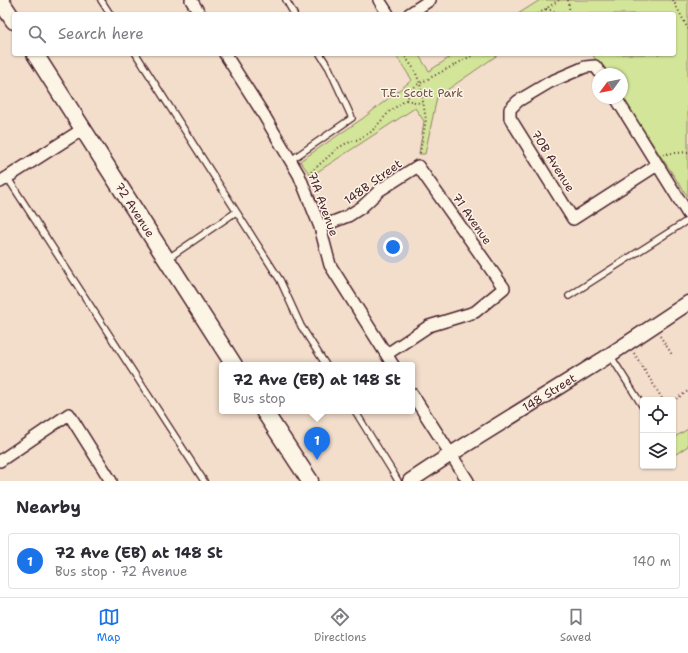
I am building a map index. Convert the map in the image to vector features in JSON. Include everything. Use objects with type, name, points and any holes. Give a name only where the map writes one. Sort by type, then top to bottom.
[{"type":"main road","points":[[0,0],[12,19]]},
{"type":"main road","name":"72 Avenue","points":[[36,56],[232,362]]},
{"type":"main road","points":[[266,414],[310,481]]},
{"type":"street","points":[[191,0],[199,12]]},
{"type":"street","points":[[379,0],[387,12]]},
{"type":"street","points":[[412,12],[430,0]]},
{"type":"street","name":"71A Avenue","points":[[226,56],[262,112],[299,175],[320,227],[330,266],[391,362]]},
{"type":"street","name":"70B Avenue","points":[[592,69],[585,67],[550,82],[518,101],[510,109],[510,118],[573,219],[658,160]]},
{"type":"street","points":[[620,104],[658,160],[688,214]]},
{"type":"street","points":[[4,180],[83,129]]},
{"type":"street","name":"148B Street","points":[[320,227],[348,216],[362,207],[380,190],[418,166]]},
{"type":"street","name":"71 Avenue","points":[[387,354],[429,326],[475,312],[504,288],[418,166]]},
{"type":"street","name":"148 Street","points":[[410,481],[688,303]]},
{"type":"street","points":[[415,399],[468,481]]},
{"type":"street","points":[[0,461],[69,414],[111,481]]},
{"type":"lane","points":[[101,0],[109,12]]},
{"type":"lane","points":[[286,0],[293,12]]},
{"type":"lane","points":[[137,56],[280,280],[301,326],[324,362]]},
{"type":"lane","points":[[291,160],[352,118],[329,68],[321,56]]},
{"type":"lane","points":[[4,180],[204,481]]},
{"type":"lane","points":[[166,259],[236,212]]},
{"type":"lane","points":[[569,296],[688,220]]},
{"type":"lane","points":[[609,355],[640,402]]},
{"type":"lane","points":[[357,414],[398,481]]},
{"type":"path","points":[[541,12],[559,0]]},
{"type":"path","points":[[568,0],[570,12]]},
{"type":"path","points":[[673,0],[688,29]]},
{"type":"path","points":[[546,9],[557,12]]},
{"type":"path","points":[[404,56],[414,69],[420,83],[424,104],[426,120],[420,153]]},
{"type":"path","points":[[311,172],[338,148],[371,132],[390,111],[406,100],[415,86],[471,56]]},
{"type":"path","points":[[406,100],[424,104]]},
{"type":"path","points":[[658,160],[664,154],[688,152]]},
{"type":"path","points":[[660,336],[673,356]]},
{"type":"path","points":[[634,353],[661,397]]},
{"type":"path","points":[[676,399],[688,391]]},
{"type":"green space","points":[[540,0],[688,0],[688,197],[626,104],[628,104],[628,68],[602,68],[593,56],[676,56],[676,12],[521,12]]},
{"type":"green space","name":"T.E. Scott Park","points":[[396,56],[419,56],[429,71],[452,56],[496,56],[437,97],[425,154],[419,154],[424,121],[415,108],[311,176],[300,161],[362,119],[412,80]]},
{"type":"green space","points":[[688,429],[688,446],[676,454],[676,436]]},
{"type":"place","name":"72 Ave (EB) at 148 St","points":[[317,460]]}]
